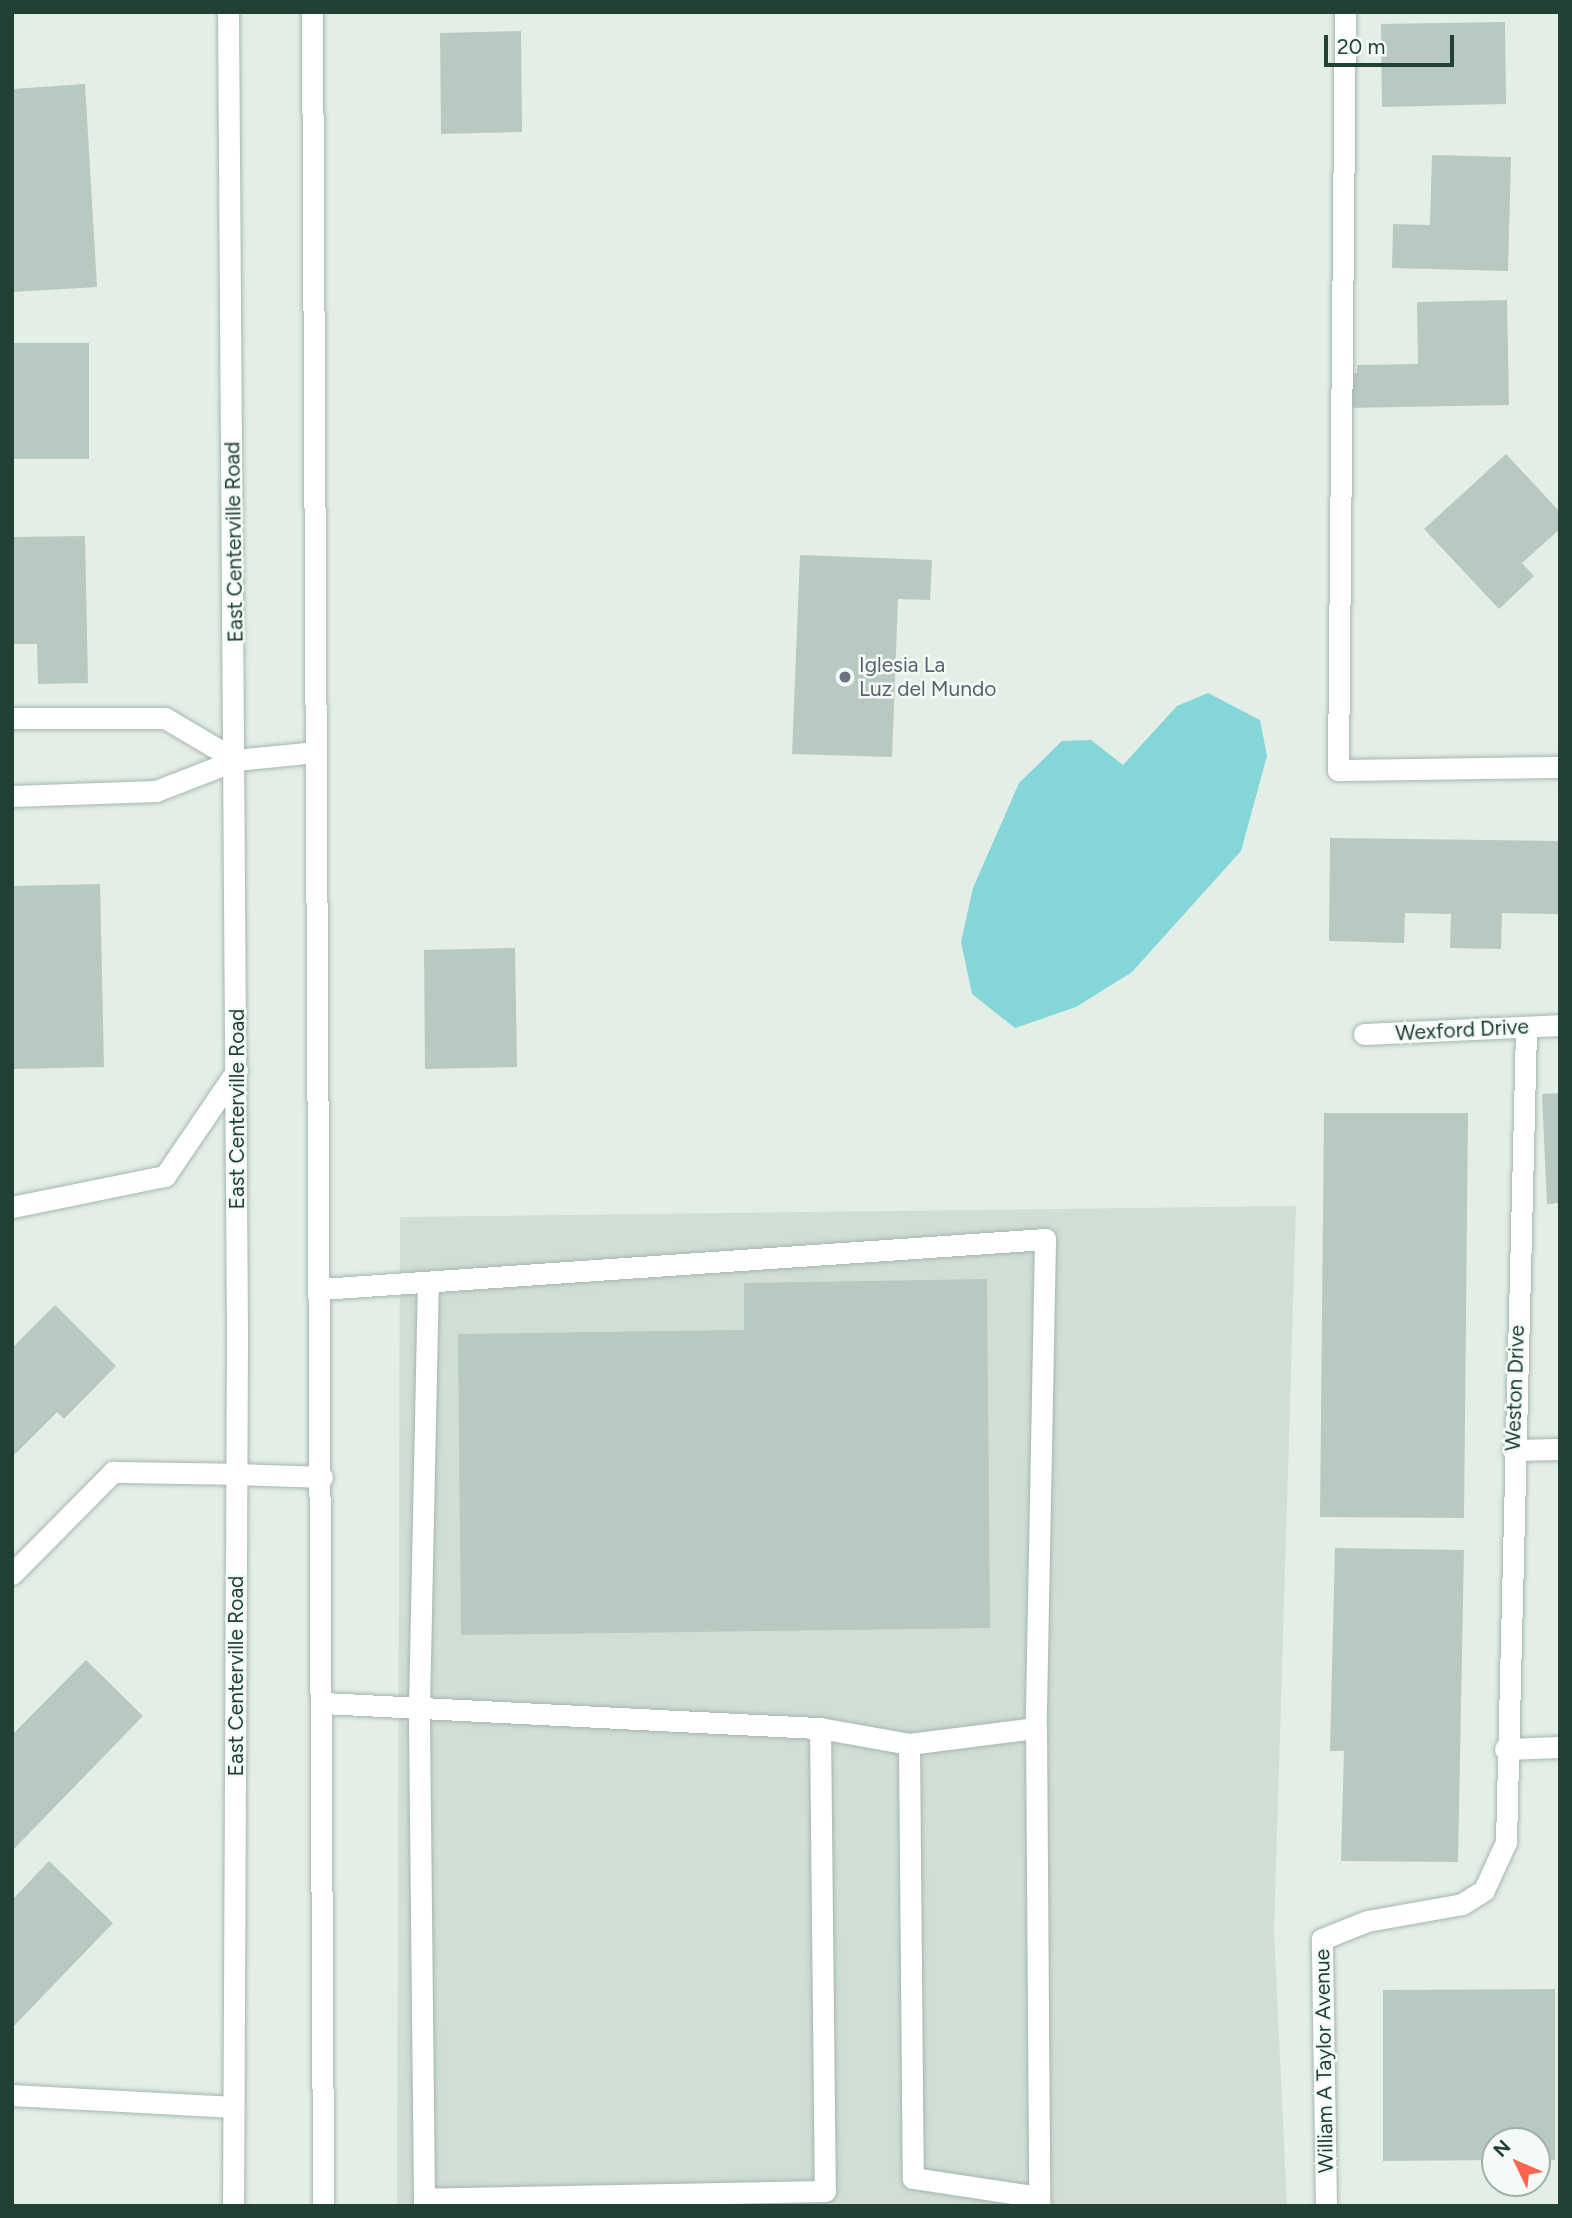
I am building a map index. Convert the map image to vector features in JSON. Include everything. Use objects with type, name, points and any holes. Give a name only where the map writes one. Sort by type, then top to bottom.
[{"type":"main road","name":"East Centerville Road","points":[[228,12],[237,1070],[233,2206]]},
{"type":"main road","points":[[312,12],[322,1477],[323,2206]]},
{"type":"main road","points":[[1345,12],[1338,769],[1560,767]]},
{"type":"main road","points":[[12,718],[165,718],[236,760]]},
{"type":"main road","points":[[12,796],[156,791],[236,760],[316,752]]},
{"type":"main road","name":"Wexford Drive","points":[[1364,1034],[1560,1025]]},
{"type":"main road","name":"Weston Drive","points":[[1505,1749],[1526,1027]]},
{"type":"main road","points":[[12,1207],[165,1176],[237,1070]]},
{"type":"main road","points":[[321,1289],[428,1284],[1045,1239],[1036,1728],[1039,2201],[913,2178],[909,1744]]},
{"type":"main road","points":[[428,1284],[419,1707],[424,2203],[825,2190],[820,1728]]},
{"type":"main road","points":[[1513,1450],[1560,1448]]},
{"type":"main road","points":[[12,1574],[113,1472],[322,1477]]},
{"type":"main road","points":[[323,1703],[820,1728],[909,1744],[1036,1728]]},
{"type":"main road","points":[[1505,1749],[1560,1748]]},
{"type":"main road","name":"William A Taylor Avenue","points":[[1326,2206],[1322,1939],[1367,1921],[1462,1904],[1484,1891],[1506,1842],[1505,1749]]},
{"type":"main road","points":[[12,2095],[233,2107]]},
{"type":"shaded area","points":[[1296,1206],[1274,1932],[1287,2206],[397,2206],[400,1217]]},
{"type":"water","points":[[1208,693],[1260,720],[1267,756],[1241,851],[1132,972],[1076,1007],[1015,1028],[972,994],[961,942],[973,888],[1019,783],[1062,741],[1091,740],[1123,765],[1177,706]]},
{"type":"building","points":[[1505,22],[1506,104],[1382,107],[1381,24]]},
{"type":"building","points":[[521,31],[522,132],[441,134],[440,33]]},
{"type":"building","points":[[85,84],[97,287],[12,292],[12,89]]},
{"type":"building","points":[[1432,155],[1511,157],[1508,271],[1392,268],[1393,224],[1430,225]]},
{"type":"building","points":[[1507,300],[1509,405],[1346,408],[1346,374],[1357,373],[1357,365],[1418,364],[1417,302]]},
{"type":"building","points":[[12,343],[89,343],[89,459],[12,459]]},
{"type":"building","points":[[1506,454],[1560,512],[1560,529],[1522,563],[1534,576],[1499,609],[1424,529]]},
{"type":"building","points":[[85,536],[88,683],[38,684],[37,644],[12,644],[12,537]]},
{"type":"building","name":"Iglesia La Luz del Mundo","points":[[800,555],[932,560],[930,600],[898,599],[892,757],[792,754]]},
{"type":"building","points":[[1330,838],[1560,841],[1560,914],[1502,913],[1501,949],[1450,948],[1451,914],[1405,913],[1404,943],[1329,941]]},
{"type":"building","points":[[100,884],[104,1067],[12,1069],[12,886]]},
{"type":"building","points":[[515,948],[517,1067],[425,1069],[424,950]]},
{"type":"building","points":[[1560,1093],[1560,1203],[1547,1204],[1542,1094]]},
{"type":"building","points":[[1324,1113],[1468,1113],[1464,1518],[1320,1517]]},
{"type":"building","points":[[987,1279],[990,1628],[461,1635],[458,1334],[744,1330],[744,1283]]},
{"type":"building","points":[[55,1305],[116,1366],[64,1419],[57,1412],[12,1457],[12,1348]]},
{"type":"building","points":[[1335,1548],[1464,1550],[1458,1862],[1341,1861],[1344,1751],[1330,1751]]},
{"type":"building","points":[[86,1660],[143,1716],[12,1851],[12,1735]]},
{"type":"building","points":[[49,1861],[113,1923],[12,2028],[12,1900]]},
{"type":"building","points":[[1555,1989],[1555,2160],[1551,2160],[1551,2127],[1481,2127],[1481,2160],[1383,2161],[1383,1990]]},
{"type":"place","name":"Iglesia La Luz del Mundo","points":[[845,677]]}]
